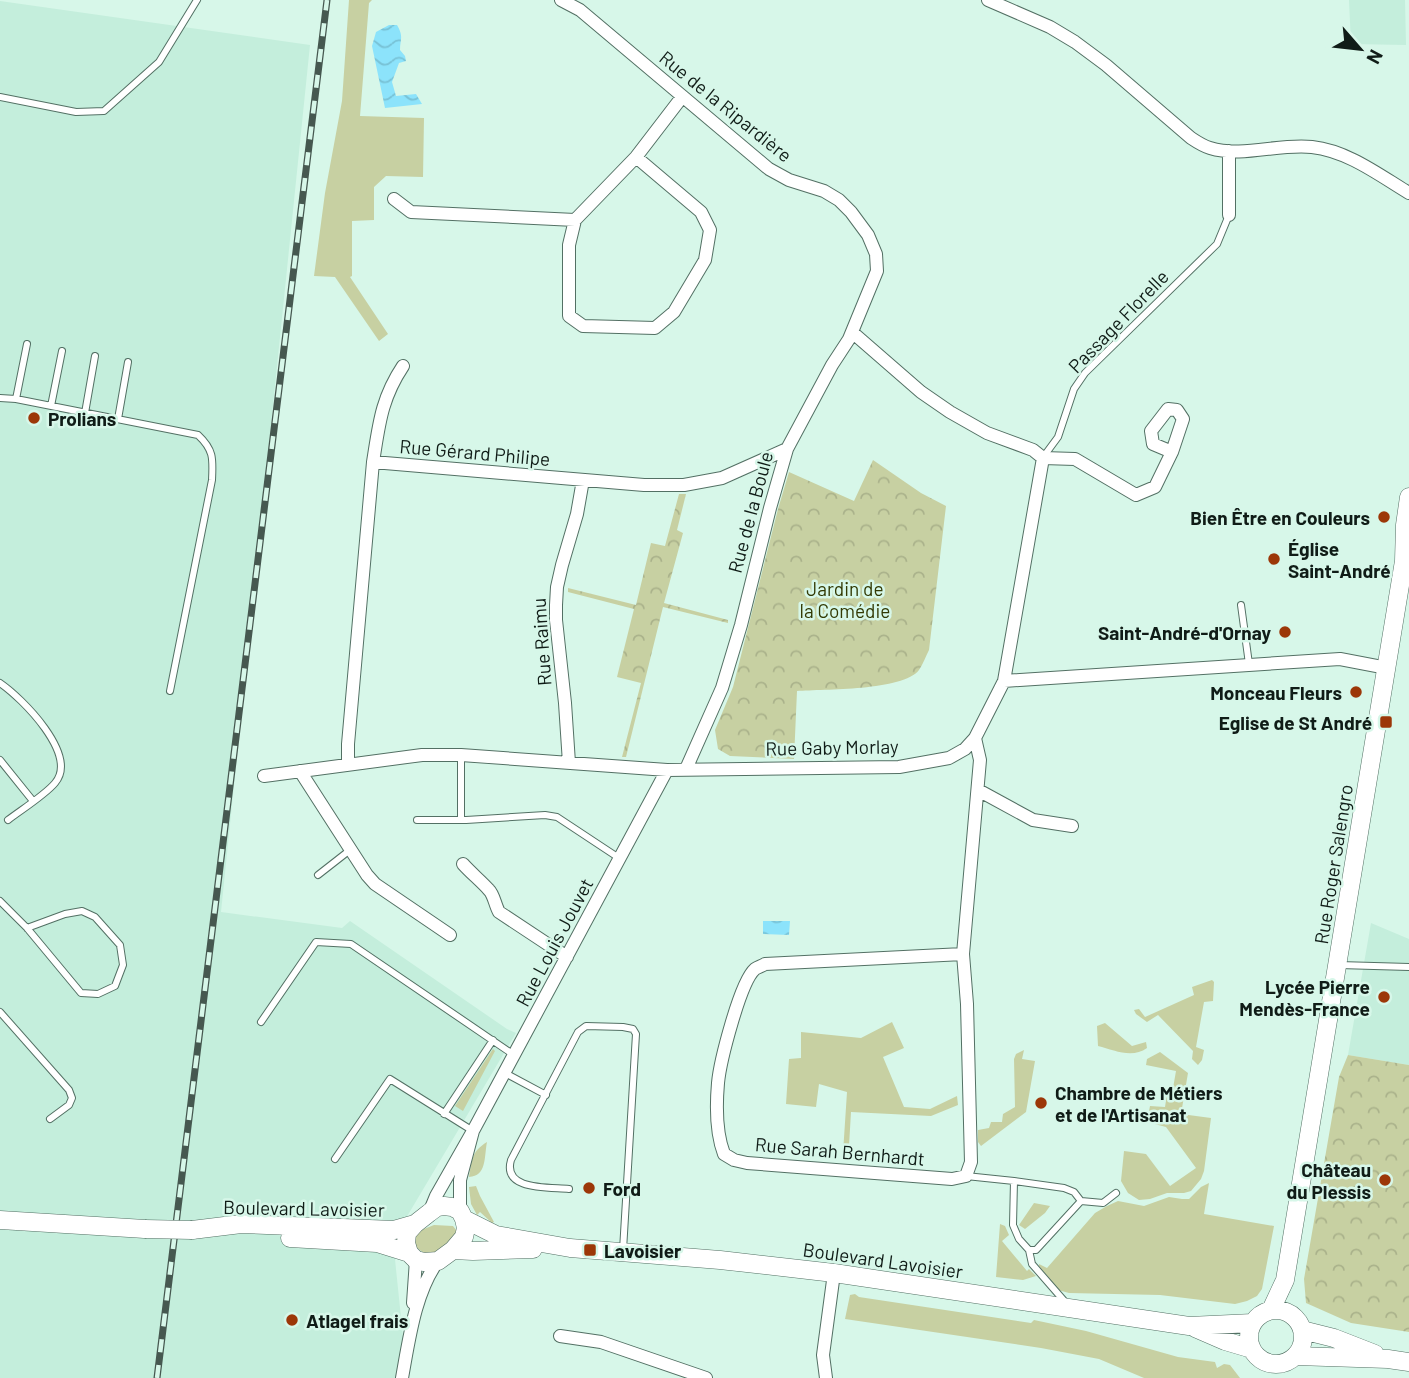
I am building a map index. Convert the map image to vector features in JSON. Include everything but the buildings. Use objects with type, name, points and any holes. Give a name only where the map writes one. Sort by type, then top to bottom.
[{"type":"main road","name":"Rue Roger Salengro","points":[[1286,1280],[1387,668],[1404,590],[1405,525],[1409,497]]},
{"type":"main road","name":"Boulevard Lavoisier","points":[[413,1257],[406,1243],[407,1233],[437,1207],[444,1206],[452,1207],[496,1235],[570,1248],[720,1260],[834,1273],[1189,1326],[1253,1323]]},
{"type":"main road","points":[[438,1261],[464,1237],[466,1228],[462,1215]]},
{"type":"main road","name":"Boulevard Lavoisier","points":[[192,1230],[241,1224],[394,1230],[422,1218]]},
{"type":"main road","name":"Boulevard Lavoisier","points":[[0,1220],[377,1243],[400,1249],[429,1262],[438,1261]]},
{"type":"main road","name":"Boulevard Lavoisier","points":[[453,1250],[570,1248]]},
{"type":"main road","points":[[1271,1310],[1286,1280]]},
{"type":"main road","points":[[1286,1280],[1298,1323],[1303,1344],[1272,1364],[1249,1340],[1253,1323],[1271,1310],[1279,1310],[1298,1323],[1388,1359],[1409,1362]]},
{"type":"main road","name":"Boulevard Lavoisier","points":[[1189,1326],[1272,1364],[1388,1359]]},
{"type":"street","name":"Rue de la Ripardière","points":[[561,0],[580,10],[769,169],[789,180],[824,191],[839,200],[868,235]]},
{"type":"street","points":[[988,0],[1050,27],[1075,42],[1191,138],[1206,147],[1229,151],[1299,146],[1329,150],[1355,160],[1409,193]]},
{"type":"street","points":[[636,157],[701,212],[710,230],[705,260],[674,312],[655,328],[583,326],[569,316],[569,245],[575,220],[636,157],[682,97]]},
{"type":"street","points":[[1229,151],[1229,215]]},
{"type":"street","points":[[394,199],[411,212],[575,220]]},
{"type":"street","name":"Rue de la Boule","points":[[686,769],[722,688],[787,449],[852,332],[877,271],[876,254],[868,235]]},
{"type":"street","points":[[852,332],[921,392],[950,412],[987,433],[1033,450],[1043,458],[1075,459],[1136,495],[1154,487],[1172,453]]},
{"type":"street","points":[[373,462],[385,398],[402,366]]},
{"type":"street","name":"Rue Gérard Philipe","points":[[348,764],[373,462],[644,485],[684,485],[722,478],[787,449]]},
{"type":"street","name":"Rue Gaby Morlay","points":[[686,769],[899,767],[949,758],[965,749],[975,738],[1004,681],[1043,458]]},
{"type":"street","name":"Rue Raimu","points":[[569,763],[556,605],[562,565],[577,514],[583,480]]},
{"type":"street","points":[[1004,681],[1340,659],[1387,668]]},
{"type":"street","points":[[965,1177],[971,1162],[963,954],[980,760],[975,738]]},
{"type":"street","points":[[264,776],[422,755],[686,769]]},
{"type":"street","name":"Rue Louis Jouvet","points":[[422,1218],[505,1073],[667,770]]},
{"type":"street","points":[[300,771],[375,884],[450,935]]},
{"type":"street","points":[[978,790],[1033,820],[1072,826]]},
{"type":"street","points":[[463,864],[491,891],[499,912],[567,957]]},
{"type":"street","name":"Rue Sarah Bernhardt","points":[[963,954],[765,964],[754,970],[744,989],[728,1035],[718,1083],[718,1132],[724,1154],[747,1164],[952,1180],[965,1177]]},
{"type":"street","name":"Rue Louis Jouvet","points":[[462,1215],[460,1180],[473,1131]]},
{"type":"street","points":[[412,1324],[413,1257]]},
{"type":"street","points":[[402,1378],[412,1324],[429,1273],[438,1261]]},
{"type":"street","points":[[826,1378],[823,1355],[834,1273]]},
{"type":"street","points":[[561,1336],[601,1342],[706,1378]]},
{"type":"lane","points":[[0,97],[76,112],[104,111],[159,62],[197,0]]},
{"type":"lane","name":"Passage Florelle","points":[[1043,458],[1058,437],[1074,389],[1085,373],[1217,244],[1229,215]]},
{"type":"lane","points":[[16,399],[27,344]]},
{"type":"lane","points":[[51,406],[62,351]]},
{"type":"lane","points":[[85,413],[95,356]]},
{"type":"lane","points":[[118,419],[128,362]]},
{"type":"lane","points":[[0,398],[198,435],[209,444],[213,458],[212,480],[170,691]]},
{"type":"lane","points":[[1241,605],[1250,666]]},
{"type":"lane","points":[[0,683],[37,718],[57,748],[62,768],[56,782],[8,820]]},
{"type":"lane","points":[[461,755],[461,820]]},
{"type":"lane","points":[[0,760],[33,801]]},
{"type":"lane","points":[[417,821],[545,815],[556,817],[621,859]]},
{"type":"lane","points":[[318,874],[351,848]]},
{"type":"lane","points":[[0,901],[27,928],[81,993],[98,994],[115,986],[123,965],[120,945],[95,917],[82,911],[65,914],[27,928]]},
{"type":"lane","points":[[261,1022],[316,942],[351,944],[514,1055]]},
{"type":"lane","points":[[1338,965],[1409,967]]},
{"type":"lane","points":[[0,1012],[69,1090],[72,1098],[69,1105],[50,1119]]},
{"type":"lane","points":[[569,1189],[527,1186],[512,1176],[509,1167],[582,1027],[633,1029],[636,1034],[623,1252]]},
{"type":"lane","points":[[444,1114],[493,1040]]},
{"type":"lane","points":[[505,1073],[545,1095]]},
{"type":"lane","points":[[335,1159],[390,1079],[473,1131]]},
{"type":"lane","points":[[965,1177],[1064,1188],[1073,1192],[1081,1201],[1103,1203],[1116,1193]]},
{"type":"lane","points":[[1014,1181],[1013,1225],[1019,1239],[1029,1250],[1032,1264],[1070,1307]]},
{"type":"lane","points":[[1029,1250],[1036,1250],[1081,1201]]},
{"type":"shaded area","points":[[1349,0],[1405,0],[1406,45],[1351,44]]},
{"type":"shaded area","points":[[0,1],[310,45],[221,912],[342,928],[350,921],[516,1033],[393,1240],[403,1337],[396,1378],[0,1378]]},
{"type":"shaded area","name":"Lycée Pierre Mendès-France","points":[[1371,923],[1409,939],[1409,1065],[1348,1055]]},
{"type":"green space","points":[[349,0],[372,0],[369,3],[360,116],[424,118],[423,177],[386,176],[374,187],[374,220],[352,221],[350,277],[388,334],[379,341],[335,277],[314,276],[325,193],[342,101]]},
{"type":"green space","name":"Jardin de la Comédie","points":[[873,460],[921,493],[946,506],[929,650],[923,663],[910,677],[897,682],[862,688],[797,691],[794,759],[730,756],[718,749],[715,730],[733,687],[789,472],[854,501]]},
{"type":"green space","points":[[679,494],[686,494],[677,530],[683,533],[664,603],[728,620],[728,623],[663,607],[626,757],[622,757],[641,683],[617,677],[634,609],[568,592],[568,588],[636,605],[651,543],[665,546]]},
{"type":"green space","points":[[1212,980],[1213,1001],[1204,1002],[1196,1047],[1204,1050],[1198,1065],[1192,1059],[1193,1051],[1158,1015],[1147,1022],[1134,1010],[1139,1009],[1145,1017],[1194,995],[1192,987]]},
{"type":"green space","points":[[892,1022],[904,1048],[883,1057],[904,1107],[930,1109],[957,1096],[958,1105],[931,1116],[851,1112],[849,1146],[843,1153],[847,1092],[819,1084],[816,1107],[786,1104],[789,1059],[801,1058],[801,1032],[861,1038]]},
{"type":"green space","points":[[1105,1023],[1132,1046],[1146,1042],[1147,1048],[1129,1053],[1098,1046],[1097,1026]]},
{"type":"green space","points":[[493,1049],[495,1051],[463,1111],[455,1106]]},
{"type":"green space","points":[[1024,1050],[1022,1059],[1035,1061],[1026,1112],[981,1146],[978,1142],[978,1130],[989,1128],[991,1122],[1002,1122],[1003,1114],[1015,1107],[1014,1059],[1016,1054]]},
{"type":"green space","points":[[1160,1052],[1188,1073],[1181,1114],[1211,1118],[1204,1171],[1191,1191],[1167,1193],[1139,1200],[1128,1193],[1121,1181],[1124,1151],[1146,1154],[1170,1186],[1196,1168],[1166,1127],[1147,1122],[1150,1106],[1165,1107],[1167,1094],[1172,1094],[1176,1071],[1146,1065],[1147,1059]]},
{"type":"green space","points":[[1348,1055],[1409,1065],[1409,1332],[1351,1323],[1306,1303],[1304,1279],[1339,1077]]},
{"type":"green space","points":[[487,1142],[482,1169],[475,1176],[469,1177],[475,1153]]},
{"type":"green space","points":[[1209,1183],[1204,1214],[1274,1226],[1262,1289],[1257,1296],[1247,1301],[1235,1304],[1160,1295],[1069,1293],[1058,1290],[1039,1266],[1047,1268],[1095,1213],[1107,1206],[1118,1201],[1144,1206],[1169,1197],[1189,1199]]},
{"type":"green space","points":[[476,1186],[494,1222],[492,1223],[480,1212],[477,1215],[471,1204],[469,1187]]},
{"type":"green space","points":[[1034,1203],[1050,1206],[1025,1229],[1019,1225]]},
{"type":"green space","points":[[1000,1224],[1005,1226],[1009,1235],[1002,1241],[1027,1271],[1029,1269],[1036,1276],[1023,1280],[996,1277]]},
{"type":"green space","points":[[434,1225],[453,1226],[457,1231],[456,1238],[434,1253],[425,1254],[416,1247],[414,1239],[419,1231]]},
{"type":"green space","points":[[850,1295],[859,1297],[1031,1323],[1034,1320],[1086,1331],[1178,1357],[1215,1362],[1217,1368],[1224,1364],[1230,1365],[1240,1378],[1144,1378],[1099,1359],[845,1319]]},
{"type":"water","points":[[389,25],[397,25],[399,29],[400,50],[406,61],[399,63],[392,82],[396,96],[416,94],[422,104],[385,108],[372,46],[376,32]]},
{"type":"water","points":[[763,921],[790,921],[789,935],[763,934]]},
{"type":"railway","points":[[157,1378],[327,0]]},
{"type":"place","name":"Prolians","points":[[34,418]]},
{"type":"place","name":"Bien Être en Couleurs","points":[[1384,517]]},
{"type":"place","name":"Église Saint-André","points":[[1274,559]]},
{"type":"place","name":"Saint-André-d'Ornay","points":[[1285,632]]},
{"type":"place","name":"Monceau Fleurs","points":[[1356,692]]},
{"type":"place","name":"Eglise de St André","points":[[1386,722]]},
{"type":"place","name":"Lycée Pierre Mendès-France","points":[[1384,997]]},
{"type":"place","name":"Chambre de Métiers et de l'Artisanat","points":[[1041,1103]]},
{"type":"place","name":"Château du Plessis","points":[[1385,1180]]},
{"type":"place","name":"Ford","points":[[589,1188]]},
{"type":"place","name":"Lavoisier","points":[[590,1250]]},
{"type":"place","name":"Atlagel frais","points":[[292,1320]]}]
